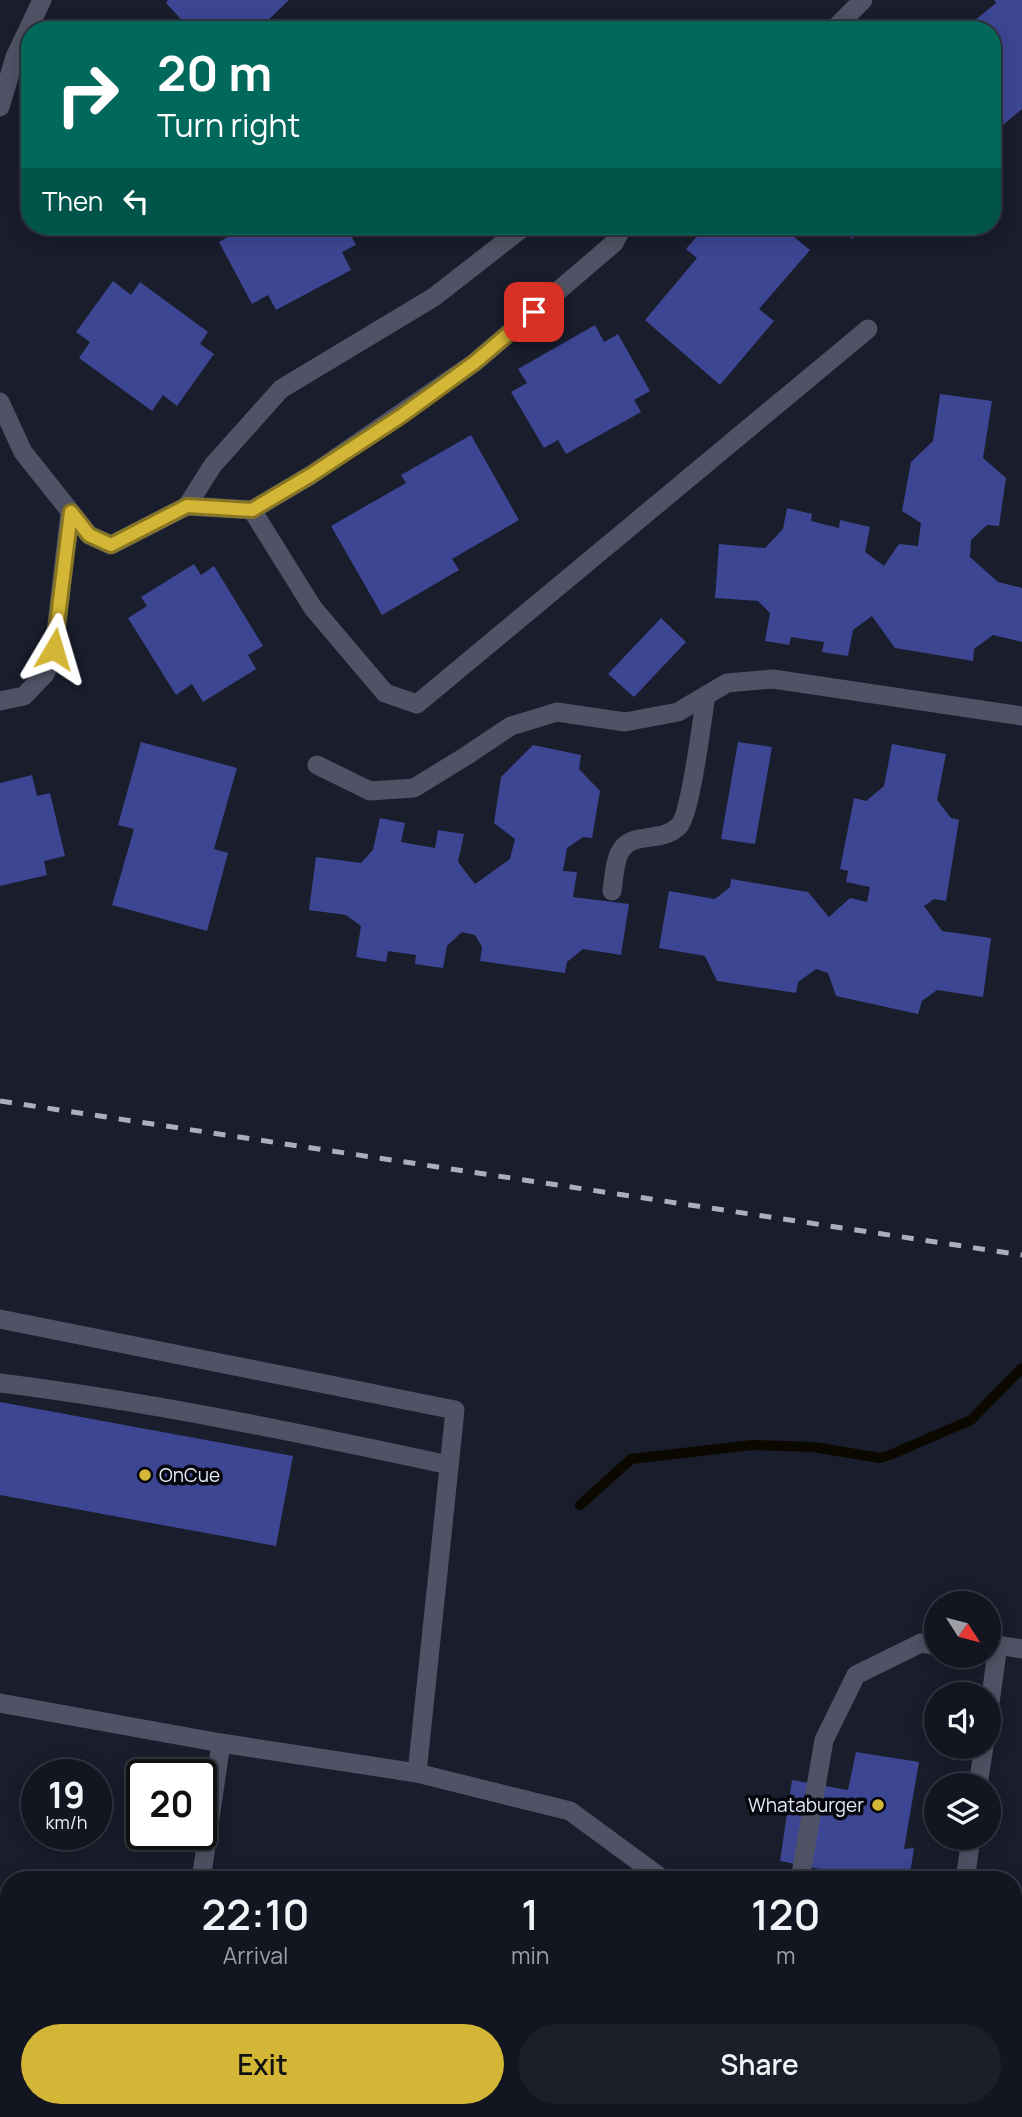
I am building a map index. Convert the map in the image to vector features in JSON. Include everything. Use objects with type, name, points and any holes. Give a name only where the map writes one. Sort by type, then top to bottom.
[{"type":"lane","points":[[32,21],[42,0]]},
{"type":"lane","points":[[841,21],[859,1]]},
{"type":"lane","points":[[0,107],[21,44]]},
{"type":"lane","points":[[2,408],[23,452],[89,535],[111,545],[187,506],[213,465],[281,389],[435,297],[514,235]]},
{"type":"lane","points":[[187,506],[252,510],[311,475],[474,363],[614,243],[618,235]]},
{"type":"lane","points":[[252,510],[313,608],[376,683],[385,693],[416,704],[868,329]]},
{"type":"lane","points":[[0,440],[2,408]]},
{"type":"lane","points":[[0,701],[24,696],[45,674],[54,649],[71,512]]},
{"type":"lane","points":[[317,765],[370,791],[414,788],[467,757],[510,726],[557,712],[625,722],[678,712],[727,683],[773,679],[1022,716]]},
{"type":"lane","points":[[612,891],[618,856],[624,845],[637,838],[660,838],[680,825],[687,805],[706,695]]},
{"type":"lane","points":[[0,1319],[454,1410],[416,1773]]},
{"type":"lane","points":[[0,1383],[79,1393],[330,1439],[449,1465]]},
{"type":"lane","points":[[802,1871],[824,1741],[856,1675],[924,1644]]},
{"type":"lane","points":[[1001,1647],[1022,1649]]},
{"type":"lane","points":[[0,1703],[221,1743],[416,1773],[569,1811],[652,1871]]},
{"type":"lane","points":[[202,1871],[221,1743]]},
{"type":"lane","points":[[966,1871],[969,1850]]},
{"type":"building","points":[[168,0],[289,0],[267,21],[183,21],[166,3]]},
{"type":"building","points":[[994,0],[1022,0],[1022,109],[1001,127],[1001,21],[974,21],[996,3]]},
{"type":"building","points":[[231,235],[351,235],[356,245],[342,252],[351,270],[276,310],[268,295],[252,304],[219,242]]},
{"type":"building","points":[[698,235],[792,235],[810,250],[759,309],[774,321],[720,385],[645,320],[697,258],[686,249]]},
{"type":"building","points":[[113,281],[131,295],[140,282],[208,332],[200,344],[214,354],[177,406],[163,395],[152,411],[79,358],[90,342],[76,332]]},
{"type":"building","points":[[595,325],[604,342],[618,334],[650,391],[634,400],[641,412],[566,454],[558,440],[544,448],[511,392],[527,383],[518,369]]},
{"type":"building","points":[[940,394],[992,401],[983,458],[1006,478],[999,526],[987,525],[971,540],[970,557],[998,582],[1022,588],[1022,642],[993,635],[974,649],[973,661],[895,648],[872,616],[853,630],[848,656],[822,652],[824,642],[791,637],[789,645],[765,641],[770,613],[758,601],[715,598],[719,544],[765,548],[783,529],[787,508],[812,514],[811,521],[839,528],[840,520],[870,527],[865,552],[884,566],[899,544],[918,546],[921,523],[902,511],[911,462],[933,441]]},
{"type":"building","points":[[471,435],[519,520],[452,559],[459,570],[382,615],[331,526],[406,483],[401,475]]},
{"type":"building","points":[[194,564],[201,575],[214,566],[263,646],[248,655],[256,669],[203,702],[192,684],[176,695],[128,618],[147,606],[141,597]]},
{"type":"building","points":[[661,618],[686,642],[634,697],[608,674]]},
{"type":"building","points":[[141,742],[237,768],[214,849],[228,853],[207,931],[112,905],[134,829],[118,825]]},
{"type":"building","points":[[738,742],[772,747],[755,844],[721,839]]},
{"type":"building","points":[[892,744],[946,754],[937,800],[951,818],[959,820],[946,901],[934,899],[924,906],[942,931],[991,938],[983,997],[937,990],[922,1001],[918,1014],[836,996],[828,973],[816,969],[798,982],[796,993],[717,981],[705,956],[659,948],[669,891],[715,899],[730,887],[731,879],[808,892],[829,917],[850,898],[867,902],[870,887],[846,882],[848,871],[840,869],[854,798],[866,801],[884,786]]},
{"type":"building","points":[[533,745],[581,755],[579,769],[600,791],[592,838],[583,837],[567,848],[563,871],[577,872],[573,897],[629,904],[621,955],[583,949],[567,962],[565,973],[480,961],[482,947],[475,935],[462,932],[447,946],[443,968],[415,964],[416,955],[388,951],[386,962],[356,957],[361,926],[346,915],[309,910],[316,857],[361,863],[373,850],[380,818],[405,823],[401,842],[435,848],[438,830],[464,834],[458,862],[475,884],[510,859],[515,839],[494,823],[501,777]]},
{"type":"building","points":[[32,775],[37,796],[50,793],[65,856],[44,861],[47,875],[0,886],[0,783]]},
{"type":"building","name":"OnCue","points":[[0,1402],[293,1456],[276,1546],[0,1495]]},
{"type":"building","name":"Whataburger","points":[[856,1752],[919,1762],[904,1849],[914,1848],[910,1871],[830,1871],[780,1861],[792,1780],[848,1790]]},
{"type":"waterway","points":[[580,1505],[631,1459],[752,1445],[813,1447],[880,1458],[890,1455],[971,1420],[1022,1368]]},
{"type":"railway","points":[[0,1101],[1022,1255]]},
{"type":"place","name":"OnCue","points":[[145,1475]]},
{"type":"place","name":"Whataburger","points":[[878,1805]]},
{"type":"route","points":[[54,649],[71,512],[89,535],[111,545],[187,506],[252,510],[401,416],[474,363],[534,312]]}]
